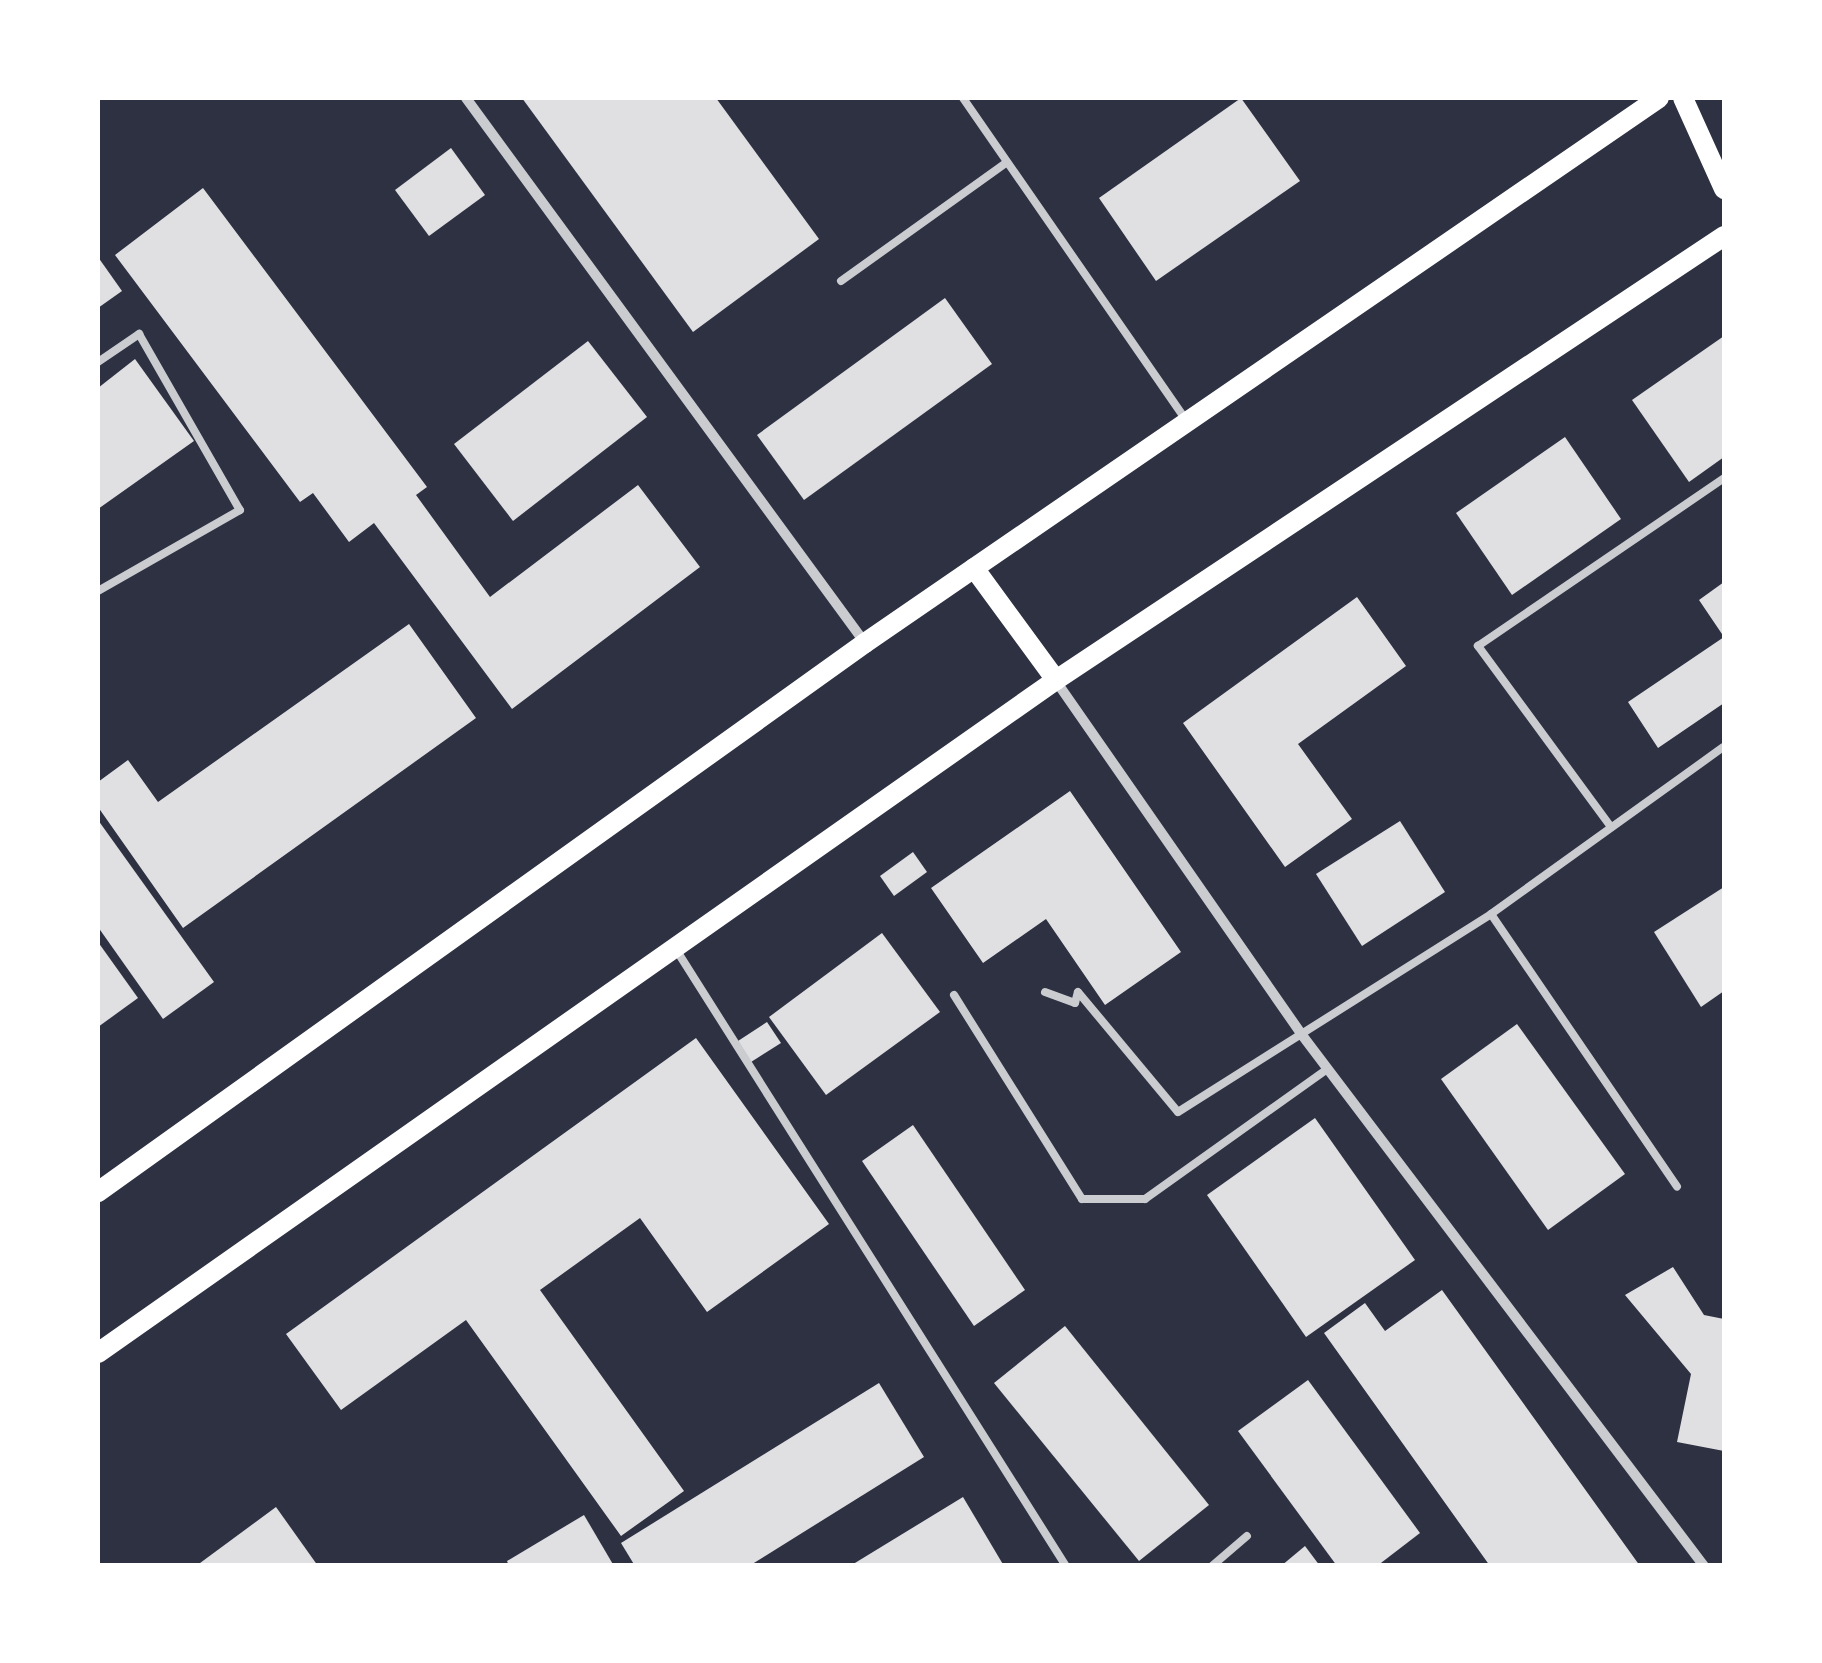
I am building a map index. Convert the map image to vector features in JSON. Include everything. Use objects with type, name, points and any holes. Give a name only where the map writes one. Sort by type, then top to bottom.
[{"type":"main road","points":[[98,1192],[865,643],[1659,98]]},
{"type":"main road","points":[[1683,98],[1724,189]]},
{"type":"main road","points":[[98,1353],[1056,680],[1724,236]]},
{"type":"main road","points":[[974,568],[1056,680]]},
{"type":"street","points":[[466,98],[865,643]]},
{"type":"street","points":[[1056,680],[1302,1035],[1704,1566]]},
{"type":"lane","points":[[976,98],[965,101],[1187,421]]},
{"type":"lane","points":[[841,280],[1008,162]]},
{"type":"lane","points":[[98,362],[139,334],[240,510],[98,591]]},
{"type":"lane","points":[[1612,827],[1478,646],[1724,478]]},
{"type":"lane","points":[[1045,992],[1075,1002],[1078,992],[1178,1112],[1492,914],[1722,747]]},
{"type":"lane","points":[[1492,914],[1676,1187]]},
{"type":"lane","points":[[675,947],[1066,1566]]},
{"type":"lane","points":[[954,995],[1082,1198],[1145,1199],[1327,1068]]},
{"type":"lane","points":[[1212,1566],[1247,1536]]},
{"type":"building","points":[[522,98],[716,98],[819,239],[693,332]]},
{"type":"building","points":[[1241,98],[1300,181],[1156,281],[1099,198]]},
{"type":"building","points":[[451,148],[485,195],[429,236],[395,190]]},
{"type":"building","points":[[203,188],[427,487],[416,495],[490,597],[638,485],[700,567],[512,709],[374,523],[349,542],[313,493],[300,502],[115,255]]},
{"type":"building","points":[[98,257],[122,291],[98,308]]},
{"type":"building","points":[[945,298],[992,364],[804,500],[757,435]]},
{"type":"building","points":[[1724,336],[1724,457],[1689,482],[1632,400]]},
{"type":"building","points":[[588,341],[647,417],[513,521],[454,444]]},
{"type":"building","points":[[135,359],[194,441],[98,509],[98,388]]},
{"type":"building","points":[[1565,437],[1621,519],[1512,595],[1456,513]]},
{"type":"building","points":[[1724,582],[1724,637],[1699,600]]},
{"type":"building","points":[[1357,597],[1406,666],[1298,744],[1352,819],[1285,867],[1183,723]]},
{"type":"building","points":[[409,624],[476,718],[183,928],[98,807],[98,782],[128,760],[158,802]]},
{"type":"building","points":[[1724,637],[1724,703],[1658,748],[1628,702]]},
{"type":"building","points":[[1070,791],[1181,952],[1105,1005],[1046,919],[983,963],[931,888]]},
{"type":"building","points":[[98,820],[214,982],[163,1019],[98,927]]},
{"type":"building","points":[[1400,821],[1445,892],[1362,946],[1316,874]]},
{"type":"building","points":[[913,852],[927,872],[894,896],[880,876]]},
{"type":"building","points":[[1724,887],[1724,991],[1701,1007],[1654,932]]},
{"type":"building","points":[[882,933],[940,1012],[826,1095],[769,1017]]},
{"type":"building","points":[[98,942],[138,998],[98,1027]]},
{"type":"building","points":[[767,1022],[781,1043],[751,1062],[738,1041]]},
{"type":"building","points":[[1517,1024],[1625,1174],[1548,1230],[1441,1079]]},
{"type":"building","points":[[696,1038],[829,1224],[707,1312],[640,1218],[540,1290],[684,1491],[621,1536],[466,1320],[341,1410],[286,1334]]},
{"type":"building","points":[[1315,1118],[1415,1260],[1306,1337],[1207,1195]]},
{"type":"building","points":[[913,1125],[1025,1290],[974,1326],[862,1161]]},
{"type":"building","points":[[1673,1267],[1704,1315],[1724,1319],[1724,1451],[1677,1442],[1691,1374],[1625,1295]]},
{"type":"building","points":[[1442,1290],[1640,1566],[1490,1566],[1324,1333],[1365,1303],[1385,1331]]},
{"type":"building","points":[[1065,1326],[1209,1505],[1139,1561],[994,1383]]},
{"type":"building","points":[[1308,1380],[1420,1533],[1377,1566],[1337,1566],[1238,1431]]},
{"type":"building","points":[[879,1383],[924,1457],[749,1566],[635,1566],[621,1543]]},
{"type":"building","points":[[963,1497],[1004,1566],[850,1566]]},
{"type":"building","points":[[276,1507],[318,1566],[196,1566]]},
{"type":"building","points":[[584,1515],[614,1566],[509,1566],[507,1561]]},
{"type":"building","points":[[1305,1546],[1320,1566],[1281,1566]]}]
